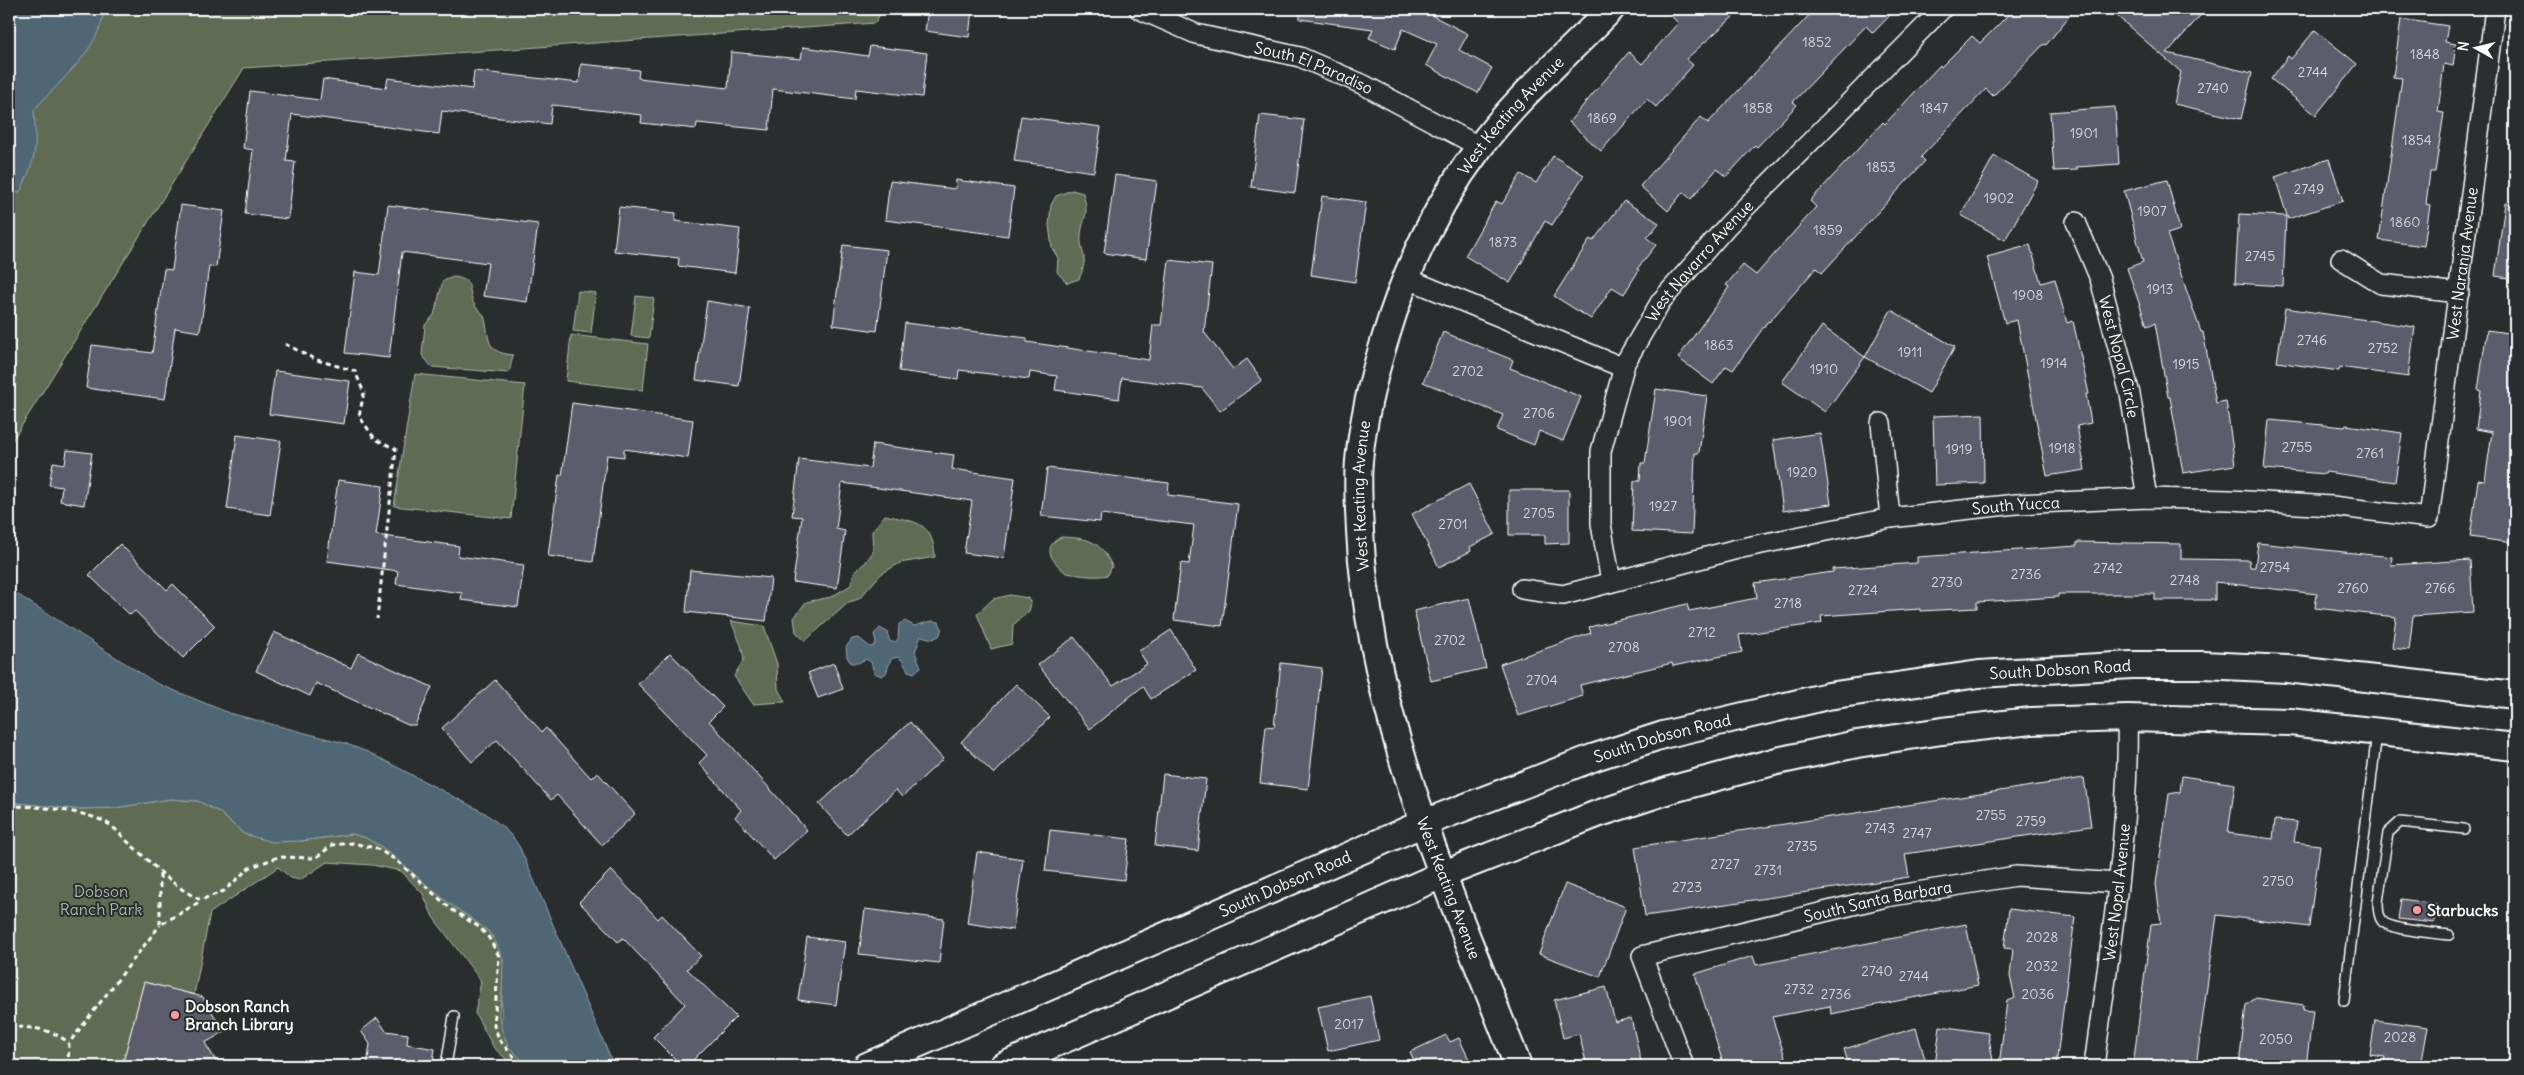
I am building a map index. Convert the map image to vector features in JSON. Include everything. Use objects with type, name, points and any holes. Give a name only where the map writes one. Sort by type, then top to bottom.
[{"type":"main road","name":"West Keating Avenue","points":[[1518,1066],[1424,823],[1385,698],[1374,647],[1362,566],[1359,464],[1369,395],[1391,319],[1406,278],[1435,216],[1480,147],[1518,102],[1611,9]]},
{"type":"main road","name":"South Dobson Road","points":[[867,1066],[1424,823],[1595,757],[1663,736],[1828,696],[1979,674],[2132,664],[2203,664],[2287,669],[2515,694]]},
{"type":"main road","points":[[1003,1066],[1444,874],[1597,814],[1673,789],[1777,761],[1857,744],[1942,731],[2031,721],[2127,718],[2290,722],[2515,747]]},
{"type":"street","name":"South El Paradiso","points":[[1139,9],[1196,34],[1300,57],[1364,85],[1480,147]]},
{"type":"street","name":"West Navarro Avenue","points":[[1610,582],[1601,524],[1601,451],[1624,368],[1660,301],[1728,225],[1942,9]]},
{"type":"street","name":"West Naranja Avenue","points":[[2429,518],[2495,9]]},
{"type":"street","name":"West Nopal Circle","points":[[2076,222],[2100,279],[2130,394],[2147,498]]},
{"type":"street","points":[[2341,259],[2382,284],[2458,292]]},
{"type":"street","points":[[1406,278],[1624,368]]},
{"type":"street","points":[[1881,424],[1890,518]]},
{"type":"street","name":"South Yucca","points":[[1522,590],[1563,595],[1737,549],[1890,518],[2016,504],[2147,498],[2230,500],[2332,506],[2429,518]]},
{"type":"street","name":"West Nopal Avenue","points":[[2094,1066],[2118,883],[2128,776],[2127,718]]},
{"type":"street","name":"South Santa Barbara","points":[[1684,1066],[1642,956],[1886,897],[2016,876],[2118,883]]},
{"type":"lane","points":[[2344,1000],[2377,732]]},
{"type":"lane","points":[[2448,935],[2390,926],[2382,921],[2378,910],[2378,902],[2388,833],[2400,822],[2464,829]]},
{"type":"lane","points":[[446,1066],[454,1016]]},
{"type":"path","points":[[285,344],[317,360],[355,371],[364,393],[359,416],[375,438],[396,449],[377,619]]},
{"type":"path","points":[[9,806],[66,810],[107,823],[183,892],[201,900]]},
{"type":"path","points":[[68,1066],[69,1043],[160,925],[201,900],[224,891],[248,868],[278,858],[316,858],[332,845],[352,843],[376,848],[396,860],[451,909],[479,927],[489,938],[499,956],[494,1026],[500,1041],[522,1066]]},
{"type":"path","points":[[160,873],[160,925]]},
{"type":"path","points":[[9,1027],[36,1028],[59,1035],[69,1043]]},
{"type":"green space","points":[[9,9],[883,9],[875,23],[244,68],[9,446]]},
{"type":"green space","points":[[1072,190],[1083,193],[1085,201],[1086,212],[1081,236],[1084,265],[1079,279],[1067,283],[1057,272],[1058,258],[1052,248],[1049,225],[1051,205],[1056,196]]},
{"type":"green space","points":[[453,277],[465,280],[469,286],[474,304],[484,316],[492,347],[497,351],[513,355],[509,373],[432,367],[422,355],[425,325],[434,315],[443,281]]},
{"type":"green space","points":[[578,291],[596,293],[591,333],[573,331]]},
{"type":"green space","points":[[636,296],[654,298],[649,338],[631,336]]},
{"type":"green space","points":[[571,335],[648,344],[643,390],[566,381]]},
{"type":"green space","points":[[415,374],[525,385],[511,519],[394,506]]},
{"type":"green space","points":[[885,515],[905,519],[920,525],[926,530],[931,536],[934,545],[935,557],[900,563],[881,574],[859,599],[849,602],[805,641],[796,632],[794,618],[806,602],[831,597],[851,585],[854,572],[865,563],[873,552],[872,531]]},
{"type":"green space","points":[[1061,537],[1079,538],[1098,546],[1112,566],[1108,575],[1092,576],[1066,573],[1053,560],[1050,550],[1055,541]]},
{"type":"green space","points":[[1010,595],[1028,598],[1031,604],[1029,611],[1013,625],[1012,644],[991,649],[977,614],[993,599]]},
{"type":"green space","points":[[731,621],[764,626],[777,664],[778,689],[785,702],[753,704],[734,676],[744,659],[741,645]]},
{"type":"green space","name":"Dobson Ranch Park","points":[[170,799],[198,801],[219,812],[244,834],[301,841],[352,834],[366,838],[382,847],[446,901],[486,929],[499,946],[503,959],[504,977],[499,1014],[508,1046],[528,1066],[505,1066],[506,1059],[494,1048],[475,1013],[481,981],[433,917],[423,894],[401,871],[372,865],[327,862],[300,880],[291,878],[278,867],[210,913],[194,995],[144,982],[122,1066],[9,1066],[9,802],[75,809],[115,808]]},
{"type":"water","points":[[9,9],[104,9],[101,24],[87,51],[34,110],[35,143],[33,160],[20,192],[9,194]]},
{"type":"water","points":[[9,589],[156,683],[229,713],[344,743],[370,753],[485,813],[509,833],[520,848],[614,1066],[528,1066],[508,1046],[501,1027],[503,959],[494,938],[486,929],[446,901],[382,847],[366,838],[352,834],[301,841],[272,842],[244,834],[219,812],[198,801],[170,799],[115,808],[75,809],[9,802]]},
{"type":"water","points":[[905,621],[914,626],[932,621],[939,622],[942,629],[939,636],[933,639],[921,636],[915,652],[921,667],[914,673],[908,671],[902,660],[898,657],[891,659],[886,673],[882,676],[874,673],[871,662],[866,659],[858,663],[851,663],[847,657],[846,647],[852,639],[859,638],[870,647],[874,646],[876,642],[874,634],[880,628],[887,632],[890,642],[895,642],[898,639],[899,624]]},
{"type":"building","points":[[928,9],[972,9],[969,37],[925,31]]},
{"type":"building","points":[[1300,9],[1436,9],[1433,16],[1468,34],[1459,50],[1492,68],[1478,93],[1426,65],[1437,44],[1403,29],[1395,49],[1369,38],[1373,29],[1300,19]]},
{"type":"building","points":[[1665,9],[1742,9],[1686,59],[1693,65],[1656,107],[1647,99],[1601,151],[1569,122],[1629,52],[1642,64],[1678,23]]},
{"type":"building","points":[[1815,9],[1896,9],[1873,33],[1866,26],[1793,102],[1797,105],[1757,147],[1755,145],[1726,177],[1717,169],[1691,199],[1683,192],[1668,211],[1640,186],[1701,117],[1708,123]]},
{"type":"building","points":[[2014,9],[2075,9],[2046,45],[2044,44],[1993,96],[1986,89],[1921,157],[1925,161],[1822,273],[1816,268],[1768,321],[1733,370],[1726,366],[1713,384],[1678,358],[1729,287],[1726,285],[1743,265],[1756,275],[1816,207],[1810,201],[1883,122],[1885,124],[1940,65],[1941,67],[1972,36],[1980,43]]},
{"type":"building","points":[[2109,9],[2192,9],[2200,16],[2167,53],[2252,73],[2241,119],[2174,104],[2181,72]]},
{"type":"building","points":[[2401,19],[2448,26],[2445,42],[2456,44],[2453,66],[2444,64],[2438,112],[2444,113],[2435,172],[2430,172],[2426,204],[2430,205],[2424,246],[2379,240],[2402,78],[2393,77]]},
{"type":"building","points":[[2315,30],[2357,64],[2316,115],[2271,79],[2288,56],[2291,59]]},
{"type":"building","points":[[870,46],[927,53],[922,97],[856,89],[855,99],[773,89],[769,130],[697,123],[696,129],[641,123],[642,115],[552,105],[550,124],[442,111],[439,134],[292,114],[286,161],[295,162],[288,219],[245,214],[253,150],[243,148],[250,91],[320,100],[323,79],[386,88],[388,78],[472,89],[474,71],[579,83],[581,64],[639,70],[638,78],[728,88],[731,52],[801,59],[803,47],[868,56]]},
{"type":"building","points":[[2115,107],[2119,164],[2077,167],[2077,170],[2054,171],[2050,112]]},
{"type":"building","points":[[1260,115],[1304,120],[1295,193],[1251,187]]},
{"type":"building","points":[[1021,116],[1101,127],[1094,172],[1014,161]]},
{"type":"building","points":[[1553,156],[1584,175],[1552,225],[1545,221],[1510,283],[1465,256],[1496,201],[1502,204],[1521,174],[1536,183]]},
{"type":"building","points":[[1994,156],[2038,181],[2005,240],[1961,215]]},
{"type":"building","points":[[2329,159],[2343,201],[2288,219],[2275,177]]},
{"type":"building","points":[[1115,175],[1157,181],[1146,259],[1104,253]]},
{"type":"building","points":[[956,180],[1014,188],[1008,236],[885,220],[890,181],[955,189]]},
{"type":"building","points":[[2167,180],[2180,230],[2167,234],[2201,332],[2203,332],[2216,403],[2226,401],[2235,465],[2183,473],[2155,323],[2147,326],[2127,268],[2143,262],[2124,191]]},
{"type":"building","points":[[1322,196],[1366,202],[1355,282],[1311,275]]},
{"type":"building","points":[[1624,201],[1659,223],[1647,238],[1656,245],[1637,269],[1639,270],[1624,294],[1612,287],[1591,319],[1554,296],[1590,239],[1593,241]]},
{"type":"building","points":[[2505,203],[2515,203],[2515,279],[2495,276]]},
{"type":"building","points":[[181,205],[224,211],[216,267],[209,266],[200,332],[175,328],[165,399],[86,388],[92,345],[152,353],[164,269],[172,270]]},
{"type":"building","points":[[388,205],[538,224],[527,302],[483,296],[488,263],[402,252],[389,358],[345,353],[355,272],[379,275]]},
{"type":"building","points":[[619,207],[676,213],[675,221],[740,229],[735,273],[678,266],[679,258],[614,251]]},
{"type":"building","points":[[2239,214],[2286,216],[2283,286],[2235,283]]},
{"type":"building","points":[[843,245],[887,250],[877,331],[833,325]]},
{"type":"building","points":[[2030,245],[2041,283],[2055,279],[2067,323],[2073,321],[2089,394],[2086,394],[2091,423],[2077,426],[2085,470],[2047,476],[2017,320],[2005,323],[1987,257]]},
{"type":"building","points":[[1169,260],[1212,265],[1204,332],[1233,369],[1247,359],[1262,380],[1220,411],[1202,388],[1122,378],[1119,399],[1055,390],[1057,376],[1030,372],[1029,379],[959,370],[958,379],[899,371],[905,323],[1027,338],[1027,342],[1149,360],[1153,325],[1161,325]]},
{"type":"building","points":[[707,301],[750,308],[739,386],[696,380]]},
{"type":"building","points":[[2285,308],[2415,327],[2408,377],[2340,367],[2339,371],[2277,362]]},
{"type":"building","points":[[1891,310],[1955,347],[1929,393],[1865,357]]},
{"type":"building","points":[[1822,326],[1865,357],[1825,412],[1782,382]]},
{"type":"building","points":[[2487,330],[2515,334],[2515,526],[2513,543],[2470,537],[2478,480],[2485,481],[2492,432],[2476,429],[2481,391],[2478,390]]},
{"type":"building","points":[[1443,332],[1513,360],[1510,368],[1581,397],[1563,441],[1539,431],[1534,445],[1497,430],[1503,415],[1423,382]]},
{"type":"building","points":[[275,371],[350,381],[344,424],[269,414]]},
{"type":"building","points":[[1656,389],[1707,396],[1699,453],[1695,453],[1692,534],[1632,531],[1634,481],[1640,481],[1641,463],[1645,463]]},
{"type":"building","points":[[572,403],[693,420],[688,458],[624,449],[624,457],[607,455],[593,562],[548,556],[559,475],[562,476]]},
{"type":"building","points":[[1983,414],[1984,483],[1935,485],[1933,416]]},
{"type":"building","points":[[2269,420],[2345,427],[2346,425],[2402,433],[2395,482],[2326,472],[2325,474],[2264,469]]},
{"type":"building","points":[[1820,433],[1831,504],[1783,511],[1773,440]]},
{"type":"building","points":[[237,435],[281,441],[270,515],[227,509]]},
{"type":"building","points":[[873,444],[954,455],[952,469],[1015,478],[1004,558],[964,553],[972,501],[842,483],[836,529],[845,531],[837,588],[793,582],[802,517],[792,516],[799,459],[870,468]]},
{"type":"building","points":[[67,450],[92,453],[84,505],[60,501],[62,487],[49,485],[53,462],[65,464]]},
{"type":"building","points":[[1047,468],[1169,483],[1168,495],[1238,504],[1222,626],[1174,620],[1181,563],[1189,564],[1194,525],[1101,514],[1100,522],[1041,516]]},
{"type":"building","points":[[338,480],[383,486],[376,535],[459,546],[458,556],[524,565],[518,607],[461,600],[462,593],[396,584],[398,571],[327,561]]},
{"type":"building","points":[[1469,484],[1495,534],[1470,547],[1471,551],[1439,567],[1412,514]]},
{"type":"building","points":[[1509,490],[1569,490],[1569,543],[1545,544],[1545,535],[1509,535]]},
{"type":"building","points":[[2077,542],[2181,544],[2181,559],[2249,560],[2250,567],[2255,567],[2258,543],[2392,557],[2391,565],[2470,560],[2473,612],[2413,616],[2409,650],[2392,648],[2396,617],[2315,608],[2317,594],[2215,582],[2215,600],[2155,600],[2155,594],[2058,594],[2058,597],[1977,602],[1977,608],[1920,611],[1920,609],[1821,616],[1822,623],[1739,635],[1742,652],[1673,666],[1672,663],[1580,685],[1583,696],[1518,716],[1500,664],[1591,633],[1589,627],[1687,604],[1689,611],[1757,598],[1755,583],[1833,572],[1833,569],[1917,563],[1917,557],[2077,546]]},
{"type":"building","points":[[120,544],[167,590],[173,584],[215,626],[183,658],[135,611],[130,615],[89,575]]},
{"type":"building","points":[[690,570],[771,578],[766,621],[686,612]]},
{"type":"building","points":[[1469,598],[1486,668],[1431,681],[1414,611]]},
{"type":"building","points":[[1171,630],[1196,670],[1151,699],[1143,686],[1090,729],[1038,665],[1074,637],[1113,686],[1147,664],[1139,651]]},
{"type":"building","points":[[274,632],[351,668],[358,653],[432,687],[415,725],[408,725],[316,683],[310,696],[256,671]]},
{"type":"building","points":[[670,653],[723,707],[709,721],[807,830],[774,860],[735,817],[741,810],[699,763],[707,755],[638,684]]},
{"type":"building","points":[[834,663],[843,689],[818,698],[808,673]]},
{"type":"building","points":[[1281,663],[1322,668],[1308,789],[1260,783],[1266,726],[1274,727]]},
{"type":"building","points":[[495,680],[542,732],[546,728],[591,778],[597,772],[635,814],[602,845],[557,795],[551,800],[497,740],[472,762],[442,728]]},
{"type":"building","points":[[1016,684],[1050,717],[994,774],[961,742]]},
{"type":"building","points":[[910,722],[943,759],[902,797],[896,790],[847,835],[819,804]]},
{"type":"building","points":[[1163,774],[1206,779],[1198,851],[1155,846]]},
{"type":"building","points":[[2182,776],[2235,784],[2228,833],[2273,839],[2275,820],[2297,822],[2294,842],[2320,845],[2309,927],[2217,915],[2196,1066],[2133,1066],[2151,924],[2161,923],[2156,884],[2169,794],[2180,792]]},
{"type":"building","points":[[2084,778],[2091,826],[1905,854],[1909,877],[1645,916],[1635,847]]},
{"type":"building","points":[[1050,830],[1129,839],[1124,880],[1045,871]]},
{"type":"building","points":[[977,852],[1023,859],[1013,930],[967,923]]},
{"type":"building","points":[[611,870],[658,919],[662,915],[701,956],[687,969],[736,1017],[687,1066],[682,1066],[653,1037],[685,1004],[623,938],[618,942],[579,902]]},
{"type":"building","points":[[1565,884],[1626,907],[1600,977],[1539,954]]},
{"type":"building","name":"Starbucks","points":[[2401,899],[2436,904],[2434,923],[2398,919]]},
{"type":"building","points":[[865,909],[944,919],[939,963],[859,954]]},
{"type":"building","points":[[2009,909],[2075,917],[2056,1066],[1999,1066],[2007,1001],[2015,998],[2010,976],[2013,949],[2004,948]]},
{"type":"building","points":[[1966,924],[1978,985],[1831,1014],[1830,1006],[1772,1017],[1788,1066],[1724,1066],[1695,974],[1753,956],[1756,965]]},
{"type":"building","points":[[807,937],[845,942],[836,1005],[798,1000]]},
{"type":"building","name":"Dobson Ranch Branch Library","points":[[144,982],[203,997],[224,1032],[205,1043],[219,1066],[122,1066]]},
{"type":"building","points":[[1606,987],[1615,1022],[1631,1018],[1642,1066],[1587,1066],[1579,1034],[1563,1038],[1554,1000]]},
{"type":"building","points":[[1370,996],[1379,1040],[1328,1051],[1318,1007]]},
{"type":"building","points":[[2256,998],[2304,1005],[2303,1010],[2313,1011],[2306,1066],[2239,1066],[2246,1005]]},
{"type":"building","points":[[377,1018],[386,1031],[408,1034],[407,1044],[435,1049],[432,1066],[367,1066],[370,1044],[361,1031]]},
{"type":"building","points":[[2375,1020],[2428,1027],[2421,1066],[2383,1066],[2385,1057],[2370,1055]]},
{"type":"building","points":[[1940,1026],[1988,1033],[1994,1066],[1935,1066]]},
{"type":"building","points":[[1916,1028],[1927,1066],[1849,1066],[1844,1049]]},
{"type":"building","points":[[1446,1035],[1450,1042],[1459,1038],[1472,1066],[1417,1066],[1410,1052]]},
{"type":"place","name":"Starbucks","points":[[2417,910]]},
{"type":"place","name":"Dobson Ranch Branch Library","points":[[175,1015]]}]
